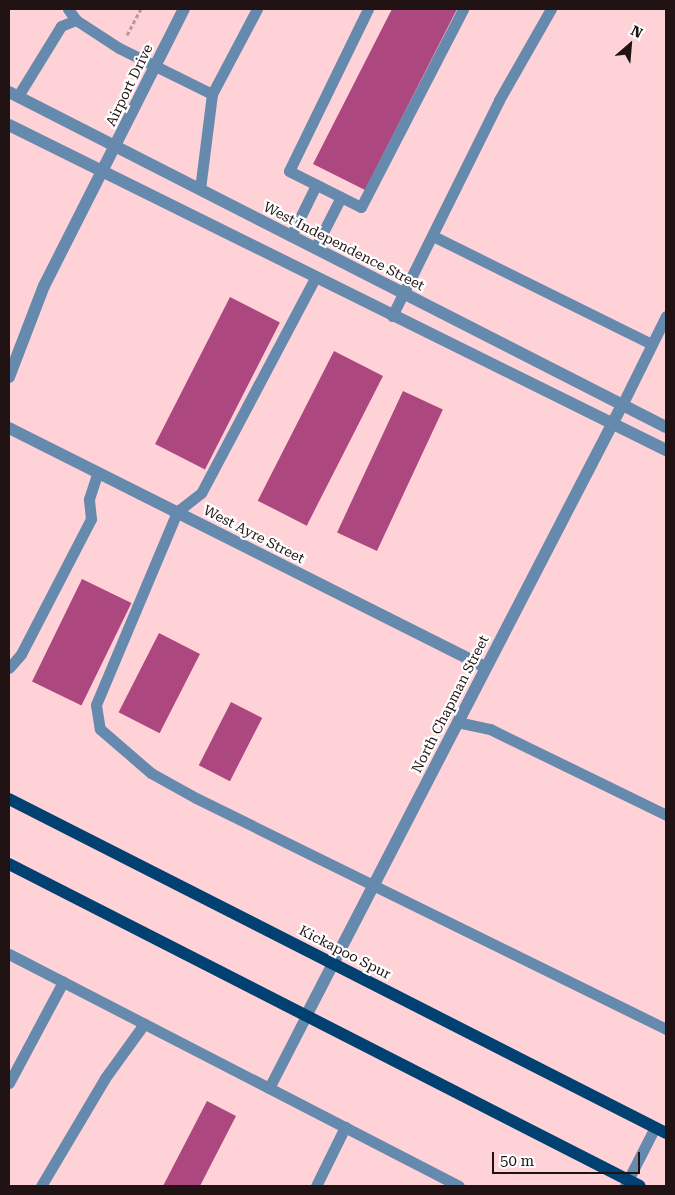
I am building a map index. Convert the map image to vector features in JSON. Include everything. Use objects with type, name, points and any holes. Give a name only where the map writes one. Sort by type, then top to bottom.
[{"type":"main road","name":"Kickapoo Spur","points":[[9,799],[661,1130]]},
{"type":"main road","points":[[9,864],[631,1184]]},
{"type":"street","name":"Airport Drive","points":[[9,377],[44,286],[184,9]]},
{"type":"street","name":"West Independence Street","points":[[14,94],[666,427]]},
{"type":"street","points":[[9,125],[100,174],[666,450]]},
{"type":"street","name":"North Chapman Street","points":[[306,1016],[335,964],[457,722],[616,424],[622,405]]},
{"type":"street","name":"West Ayre Street","points":[[9,428],[486,667]]},
{"type":"lane","points":[[68,9],[76,20],[119,48],[212,94]]},
{"type":"lane","points":[[200,189],[212,94],[257,9]]},
{"type":"lane","points":[[368,9],[289,172],[361,207],[463,9]]},
{"type":"lane","points":[[392,316],[499,100],[550,9]]},
{"type":"lane","points":[[14,94],[61,26],[76,20]]},
{"type":"lane","points":[[291,236],[316,185]]},
{"type":"lane","points":[[315,248],[341,197]]},
{"type":"lane","points":[[433,236],[652,344]]},
{"type":"lane","points":[[315,278],[201,493],[177,512],[96,705],[100,729],[151,773],[374,886],[666,1029]]},
{"type":"lane","points":[[622,405],[666,316]]},
{"type":"lane","points":[[9,668],[21,654],[91,519],[89,499],[98,472]]},
{"type":"lane","points":[[457,722],[490,729],[666,815]]},
{"type":"lane","points":[[9,954],[459,1186]]},
{"type":"lane","points":[[9,1083],[63,982]]},
{"type":"lane","points":[[269,1088],[306,1016]]},
{"type":"lane","points":[[40,1186],[105,1078],[144,1024]]},
{"type":"lane","points":[[316,1186],[345,1127]]},
{"type":"lane","points":[[631,1184],[661,1130]]},
{"type":"path","points":[[119,48],[141,9]]},
{"type":"building","points":[[392,9],[457,9],[365,190],[313,164]]},
{"type":"building","points":[[230,297],[280,322],[205,469],[155,444]]},
{"type":"building","points":[[334,351],[383,376],[307,526],[258,501]]},
{"type":"building","points":[[403,391],[443,410],[377,551],[337,532]]},
{"type":"building","points":[[82,579],[131,603],[81,706],[32,681]]},
{"type":"building","points":[[159,633],[200,654],[160,733],[119,712]]},
{"type":"building","points":[[231,702],[262,718],[230,781],[199,765]]},
{"type":"building","points":[[207,1101],[236,1116],[200,1186],[163,1186]]}]
